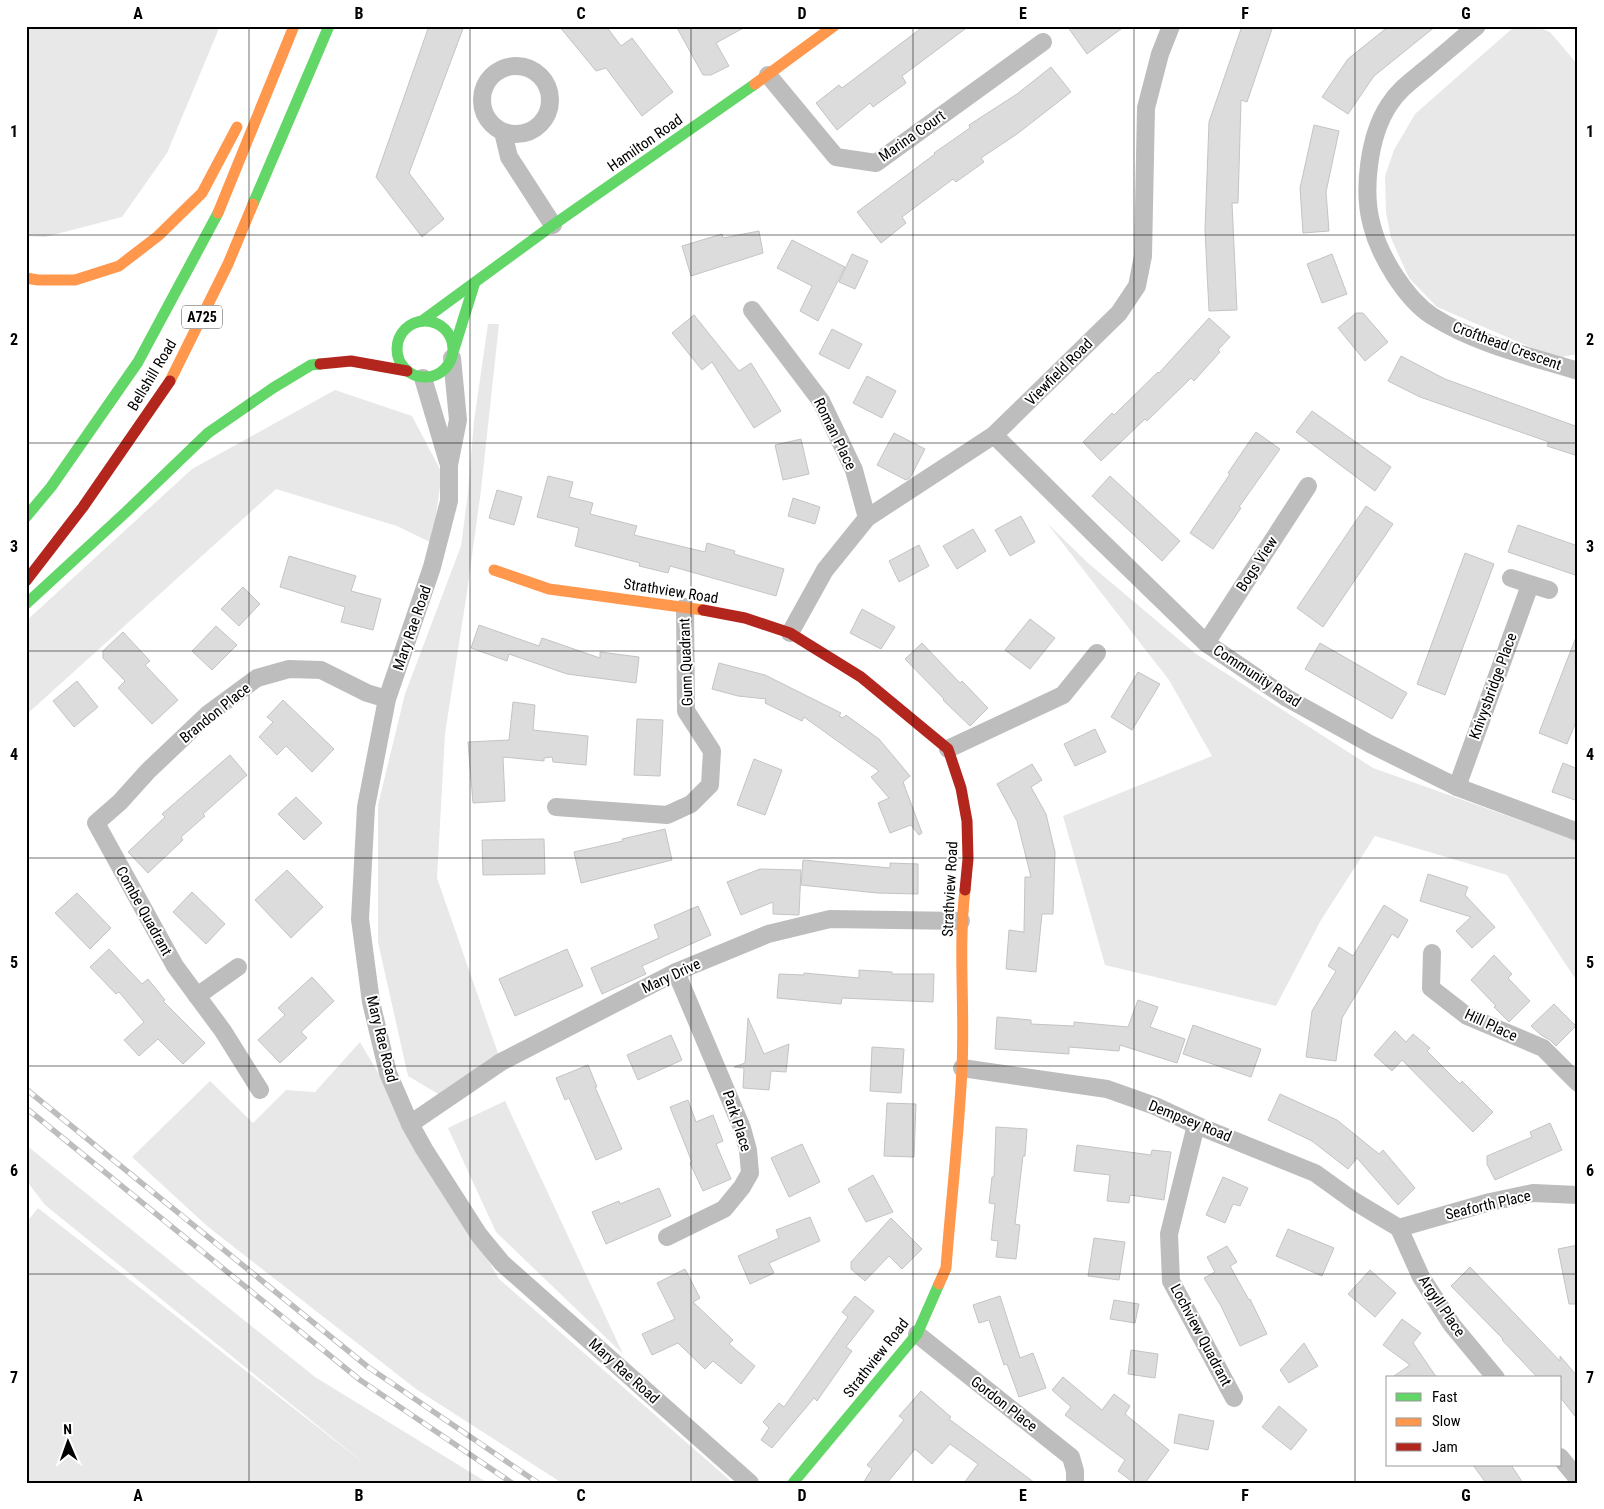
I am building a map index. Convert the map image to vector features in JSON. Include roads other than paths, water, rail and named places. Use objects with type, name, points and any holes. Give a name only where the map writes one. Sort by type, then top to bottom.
[{"type":"main road","points":[[26,278],[38,280],[75,280],[119,266],[158,236],[202,193],[292,26]]},
{"type":"main road","name":"Bellshill Road","points":[[26,517],[51,487],[138,362],[224,201],[292,26]]},
{"type":"main road","name":"Bellshill Road","points":[[26,582],[83,507],[172,378],[228,264],[329,26]]},
{"type":"main road","name":"Hamilton Road","points":[[422,321],[474,285],[553,225],[768,75],[834,26]]},
{"type":"main road","points":[[26,604],[208,433],[273,388],[311,366],[351,361],[407,371],[423,378],[435,376],[442,372],[448,366],[453,353],[474,285]]},
{"type":"main road","points":[[407,371],[401,364],[397,346],[400,337],[413,324],[422,321],[432,322],[440,326],[448,332],[452,340],[453,353]]},
{"type":"main road","name":"Strathview Road","points":[[494,570],[549,589],[684,607],[745,618],[790,633],[861,677],[948,749],[961,788],[967,821],[968,859],[962,920],[962,1068],[946,1268],[916,1334],[793,1483]]},
{"type":"street","name":"Viewfield Road","points":[[790,633],[825,570],[867,518],[994,435],[1120,313],[1136,286],[1143,256],[1146,108],[1160,54],[1171,26]]},
{"type":"street","name":"Crofthead Crescent","points":[[1477,26],[1402,88],[1389,105],[1376,137],[1367,176],[1371,225],[1378,243],[1410,297],[1430,315],[1452,328],[1506,349],[1578,371]]},
{"type":"street","name":"Marina Court","points":[[768,75],[836,157],[876,163],[1043,42]]},
{"type":"street","points":[[503,132],[509,157],[553,225]]},
{"type":"street","name":"Roman Place","points":[[752,310],[821,401],[854,470],[867,518]]},
{"type":"street","name":"Mary Rae Road","points":[[453,353],[458,420],[449,464],[449,501],[432,567],[387,699],[366,808],[360,919],[371,1002],[388,1073],[410,1124],[479,1235],[502,1263],[750,1483]]},
{"type":"street","name":"Mary Rae Road","points":[[423,378],[449,464]]},
{"type":"street","name":"Community Road","points":[[994,435],[1206,643],[1287,698],[1370,744],[1457,787],[1578,832]]},
{"type":"street","name":"Bogs View","points":[[1206,643],[1308,486]]},
{"type":"street","points":[[1511,578],[1548,590]]},
{"type":"street","name":"Knivysbridge Place","points":[[1457,787],[1530,585]]},
{"type":"street","name":"Gunn Quadrant","points":[[556,807],[667,815],[691,804],[710,785],[712,751],[686,711],[684,607]]},
{"type":"street","points":[[948,749],[1063,695],[1097,653]]},
{"type":"street","name":"Brandon Place","points":[[96,823],[120,802],[148,771],[208,714],[257,678],[289,669],[322,670],[367,693],[387,699]]},
{"type":"street","name":"Combe Quadrant","points":[[96,823],[175,966],[223,1031],[260,1090]]},
{"type":"street","name":"Mary Drive","points":[[410,1124],[501,1062],[676,972],[768,934],[830,919],[962,920]]},
{"type":"street","name":"Hill Place","points":[[1432,954],[1431,988],[1467,1016],[1543,1048],[1578,1083]]},
{"type":"street","points":[[197,996],[238,967]]},
{"type":"street","name":"Park Place","points":[[667,1237],[724,1208],[742,1187],[750,1173],[748,1150],[742,1128],[676,972]]},
{"type":"street","name":"Dempsey Road","points":[[962,1068],[1107,1089],[1155,1106],[1196,1125],[1315,1173],[1399,1228]]},
{"type":"street","name":"Lochview Quadrant","points":[[1196,1125],[1169,1234],[1171,1281],[1234,1398]]},
{"type":"street","name":"Seaforth Place","points":[[1399,1228],[1490,1202],[1533,1193],[1578,1195]]},
{"type":"street","name":"Argyll Place","points":[[1399,1228],[1426,1285],[1452,1325],[1494,1376]]},
{"type":"street","name":"Gordon Place","points":[[916,1334],[1071,1457],[1076,1483]]},
{"type":"street","points":[[1562,1460],[1578,1480]]},
{"type":"railway","points":[[26,1089],[368,1367],[538,1483]]},
{"type":"railway","points":[[26,1108],[360,1380],[512,1483]]}]
